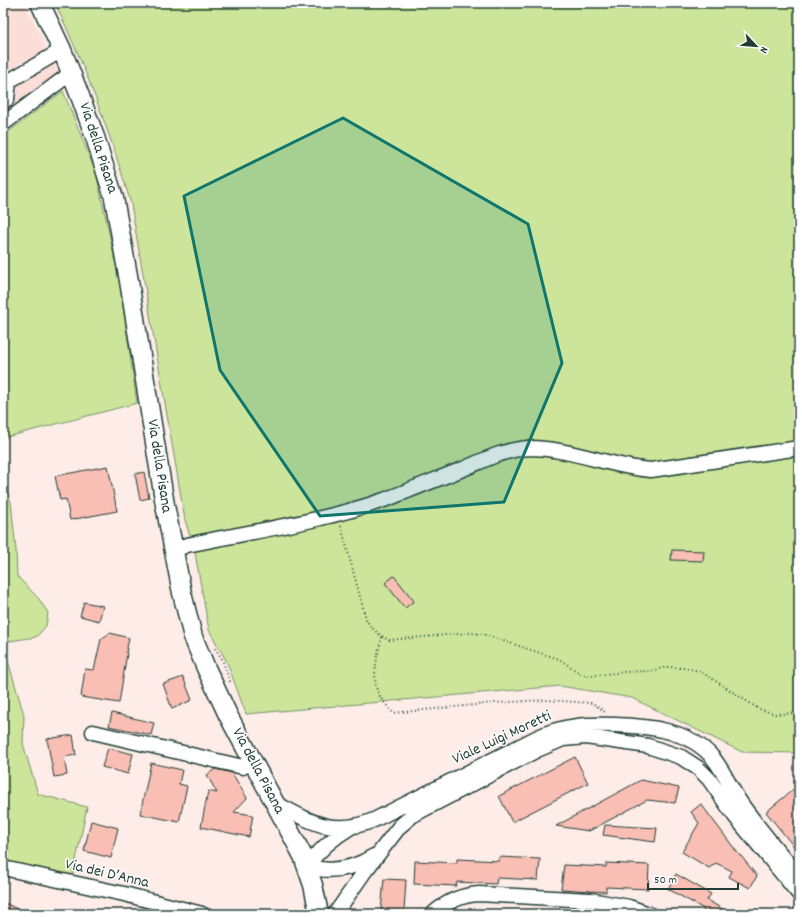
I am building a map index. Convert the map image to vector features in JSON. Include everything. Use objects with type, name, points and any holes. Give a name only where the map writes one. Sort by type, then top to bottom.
[{"type":"main road","name":"Via della Pisana","points":[[40,3],[62,50],[95,137],[117,209],[165,505],[182,593],[193,636],[213,683],[252,761],[294,836],[307,866],[319,914]]},
{"type":"street","points":[[3,102],[7,99],[9,81],[62,50]]},
{"type":"street","points":[[3,124],[71,73]]},
{"type":"street","points":[[174,550],[187,545],[337,514],[384,500],[511,450],[529,448],[552,450],[628,467],[651,470],[799,448]]},
{"type":"street","name":"Viale Luigi Moretti","points":[[275,803],[313,822],[335,828],[352,827],[374,820],[543,734],[556,729],[571,726],[641,726],[668,731],[692,741],[713,758],[740,804],[799,876]]},
{"type":"street","points":[[93,732],[243,767],[252,761]]},
{"type":"street","points":[[621,741],[632,732],[647,733],[673,740],[690,747],[705,756],[713,758]]},
{"type":"street","name":"Viale Luigi Moretti","points":[[335,914],[351,890],[400,826],[416,812],[544,747],[563,739],[578,737],[621,741],[648,746],[681,757],[698,768],[709,779],[734,815],[799,894]]},
{"type":"street","name":"Viale Luigi Moretti","points":[[352,827],[331,841],[307,866],[322,870],[341,869],[357,865],[381,851]]},
{"type":"street","name":"Via dei D’Anna","points":[[3,868],[124,894],[202,914]]},
{"type":"street","points":[[433,914],[441,907],[463,896],[479,894],[577,898],[602,901],[629,907],[649,914]]},
{"type":"path","points":[[337,514],[366,619],[371,628],[389,640],[469,633],[482,634],[559,659],[581,674],[590,676],[623,672],[650,671],[667,667],[685,668],[700,671],[760,709],[775,714],[799,713]]},
{"type":"path","points":[[382,636],[378,650],[376,676],[377,691],[393,713],[495,703],[545,700],[592,703],[604,712],[609,725]]},
{"type":"highlighted area","points":[[343,118],[528,224],[562,363],[504,502],[320,516],[220,370],[184,196]]},
{"type":"shaded area","points":[[3,3],[24,3],[59,74],[3,116]]},
{"type":"green space","points":[[55,3],[799,3],[799,753],[742,752],[632,698],[560,686],[246,714],[227,662],[209,630],[195,553],[185,520],[131,204],[97,102]]},
{"type":"green space","points":[[63,91],[96,173],[119,279],[137,403],[3,438],[3,136]]},
{"type":"green space","points":[[3,480],[11,502],[17,576],[39,599],[48,613],[46,626],[36,637],[3,642]]},
{"type":"green space","points":[[3,644],[24,715],[23,744],[38,794],[87,807],[72,879],[3,863]]},
{"type":"building","points":[[108,466],[117,511],[70,520],[66,499],[60,500],[55,476]]},
{"type":"building","points":[[144,472],[149,498],[140,500],[135,474]]},
{"type":"building","points":[[672,550],[704,551],[703,561],[671,560]]},
{"type":"building","points":[[394,576],[414,601],[405,608],[385,583]]},
{"type":"building","points":[[84,602],[103,606],[99,621],[80,616]]},
{"type":"building","points":[[110,633],[129,638],[119,703],[81,697],[85,669],[94,670],[101,639]]},
{"type":"building","points":[[183,677],[192,700],[172,709],[163,684]]},
{"type":"building","points":[[112,713],[154,723],[151,735],[109,726]]},
{"type":"building","points":[[73,735],[76,755],[64,757],[67,775],[54,777],[47,739]]},
{"type":"building","points":[[108,748],[133,754],[128,774],[102,767]]},
{"type":"building","points":[[575,757],[588,783],[512,822],[499,796]]},
{"type":"building","points":[[151,763],[182,770],[179,784],[187,786],[179,822],[140,814]]},
{"type":"building","points":[[215,769],[232,773],[247,798],[234,812],[253,815],[249,837],[201,827],[208,791],[217,793],[207,775]]},
{"type":"building","points":[[641,780],[679,788],[675,803],[647,800],[589,831],[556,826]]},
{"type":"building","points":[[795,788],[799,793],[799,853],[766,812]]},
{"type":"building","points":[[701,804],[757,876],[750,888],[729,877],[732,871],[716,863],[709,868],[682,852],[699,823],[691,812]]},
{"type":"building","points":[[91,821],[118,828],[111,858],[84,851]]},
{"type":"building","points":[[605,825],[657,828],[655,842],[603,835]]},
{"type":"building","points":[[499,857],[540,859],[538,880],[497,878],[496,884],[457,882],[456,886],[414,884],[415,861],[457,863],[457,859],[499,861]]},
{"type":"building","points":[[606,863],[649,865],[648,889],[606,887],[606,892],[561,889],[564,865],[606,867]]},
{"type":"building","points":[[676,874],[711,894],[707,900],[731,914],[702,914],[704,909],[668,889]]},
{"type":"building","points":[[384,879],[406,880],[404,912],[381,911]]},
{"type":"building","points":[[3,902],[27,914],[3,914]]}]
